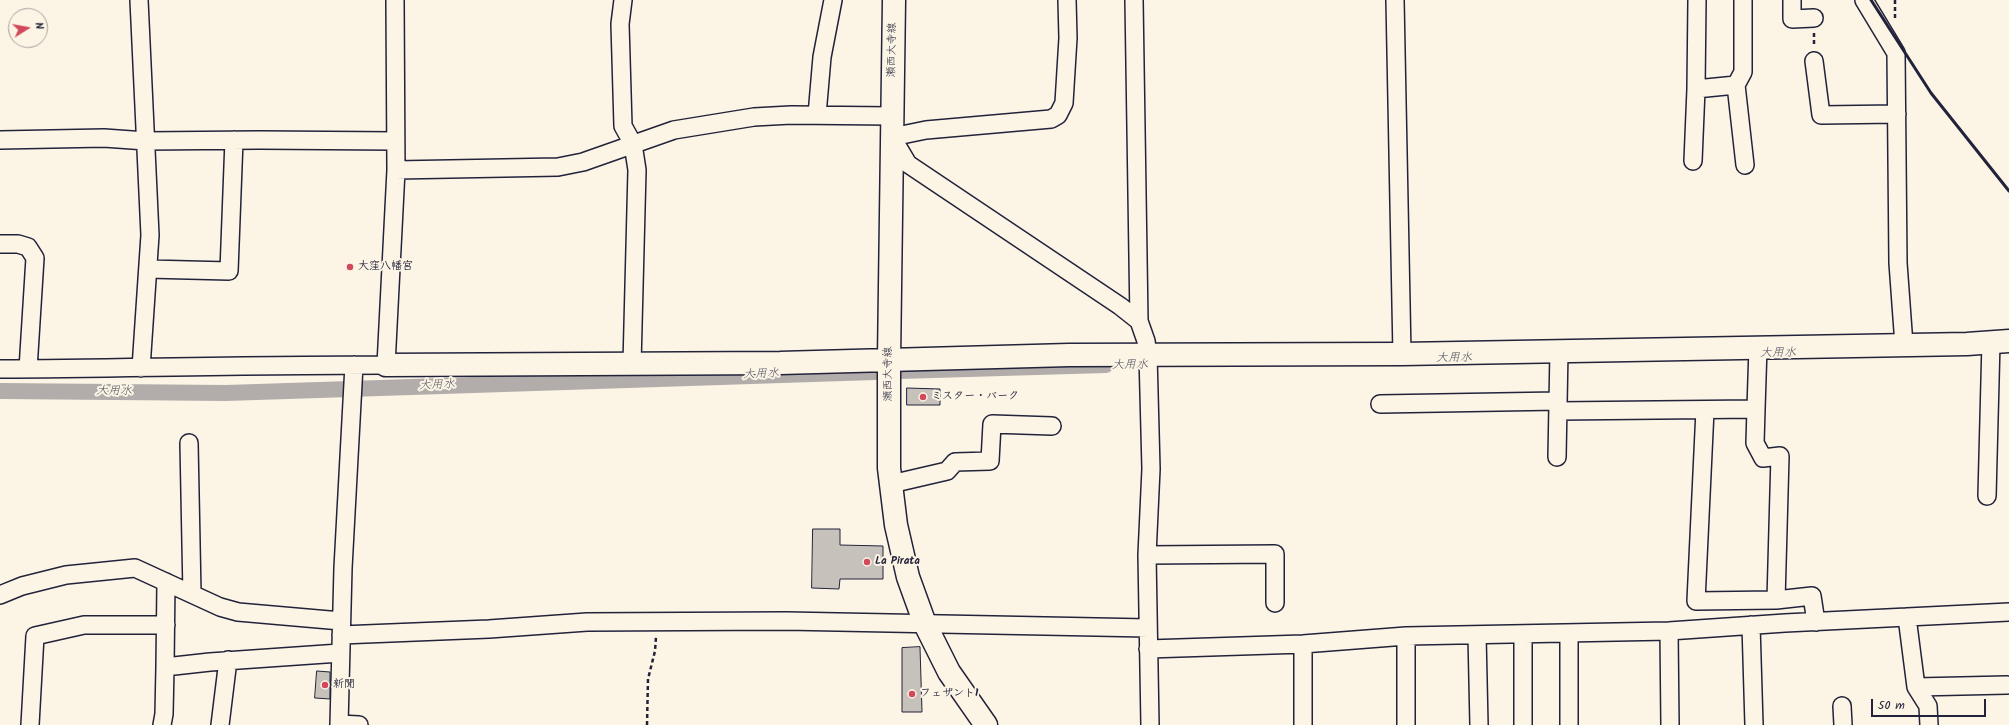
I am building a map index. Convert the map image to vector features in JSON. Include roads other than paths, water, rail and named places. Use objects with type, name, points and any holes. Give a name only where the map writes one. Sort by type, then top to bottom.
[{"type":"street","points":[[139,0],[150,235],[141,368]]},
{"type":"street","points":[[386,365],[396,170],[395,0]]},
{"type":"street","points":[[623,0],[620,24],[623,126],[633,144],[637,170],[632,364]]},
{"type":"street","points":[[817,115],[822,57],[833,0]]},
{"type":"street","name":"瀬西大寺線","points":[[894,0],[889,468],[896,525],[908,577],[924,624],[949,672],[986,725]]},
{"type":"street","points":[[396,170],[558,167],[583,162],[674,130],[754,117],[817,115],[926,130],[1051,119],[1058,115],[1064,103],[1068,38],[1067,0]]},
{"type":"street","points":[[1134,0],[1139,321],[1146,341],[1149,377],[1151,469],[1147,555],[1150,725]]},
{"type":"street","points":[[1395,0],[1402,354]]},
{"type":"street","points":[[1693,161],[1696,90],[1697,0]]},
{"type":"street","points":[[1744,0],[1744,72],[1736,85],[1745,165]]},
{"type":"street","points":[[1792,0],[1792,19],[1814,18]]},
{"type":"street","points":[[1864,0],[1896,53],[1898,263],[1904,344]]},
{"type":"street","points":[[1814,61],[1821,115],[1897,114]]},
{"type":"street","points":[[1696,90],[1736,85]]},
{"type":"street","points":[[892,126],[908,164],[1120,306],[1139,321]]},
{"type":"street","points":[[0,140],[104,138],[146,141],[395,141]]},
{"type":"street","points":[[148,269],[229,271],[234,140]]},
{"type":"street","points":[[0,244],[18,244],[28,247],[35,258],[28,369]]},
{"type":"street","points":[[0,369],[185,368],[237,365],[780,363],[889,359],[1148,355],[1559,355],[1758,353],[1904,344],[1995,346],[1986,496]]},
{"type":"street","points":[[1758,353],[1755,443],[1763,458],[1780,456],[1776,600]]},
{"type":"street","points":[[1557,457],[1559,355]]},
{"type":"street","points":[[354,365],[341,628],[339,724],[359,725]]},
{"type":"street","points":[[1380,404],[1558,406],[1705,410],[1756,409]]},
{"type":"street","points":[[1705,410],[1696,601],[1776,600],[1812,596],[1816,622]]},
{"type":"street","points":[[891,484],[947,471],[955,462],[990,461],[992,424],[1052,426]]},
{"type":"street","points":[[189,443],[192,594]]},
{"type":"street","points":[[1147,555],[1275,554],[1275,603]]},
{"type":"street","points":[[0,595],[22,586],[66,574],[134,568],[220,607],[238,612],[341,628],[489,629],[587,622],[657,622],[924,624],[1148,628]]},
{"type":"street","points":[[162,725],[164,714],[166,667],[166,582]]},
{"type":"street","points":[[1148,649],[1303,644],[1406,636],[1669,631],[1751,625],[2009,612]]},
{"type":"street","points":[[1907,617],[1916,687],[1928,706],[1929,725]]},
{"type":"street","points":[[30,725],[35,636],[84,625],[166,625]]},
{"type":"street","points":[[1751,625],[1754,725]]},
{"type":"street","points":[[1669,631],[1670,725]]},
{"type":"street","points":[[1569,633],[1569,725]]},
{"type":"street","points":[[1523,634],[1523,725]]},
{"type":"street","points":[[1477,635],[1479,725]]},
{"type":"street","points":[[1406,636],[1406,725]]},
{"type":"street","points":[[1303,644],[1303,725]]},
{"type":"street","points":[[166,667],[228,660],[340,653]]},
{"type":"street","points":[[220,725],[228,660]]},
{"type":"street","points":[[1916,687],[2007,685]]},
{"type":"street","points":[[1842,706],[1843,725]]},
{"type":"waterway","name":"大用水","points":[[899,371],[1106,365]]},
{"type":"waterway","name":"大用水","points":[[0,391],[226,393],[875,372]]},
{"type":"railway","points":[[1871,0],[1931,93],[2009,191]]},
{"type":"place","name":"大窪八幡宮","points":[[350,267]]},
{"type":"place","name":"ミスター・バーク","points":[[923,397]]},
{"type":"place","name":"La Pirata","points":[[867,562]]},
{"type":"place","name":"新聞","points":[[325,685]]},
{"type":"place","name":"フェザント1","points":[[912,694]]}]
